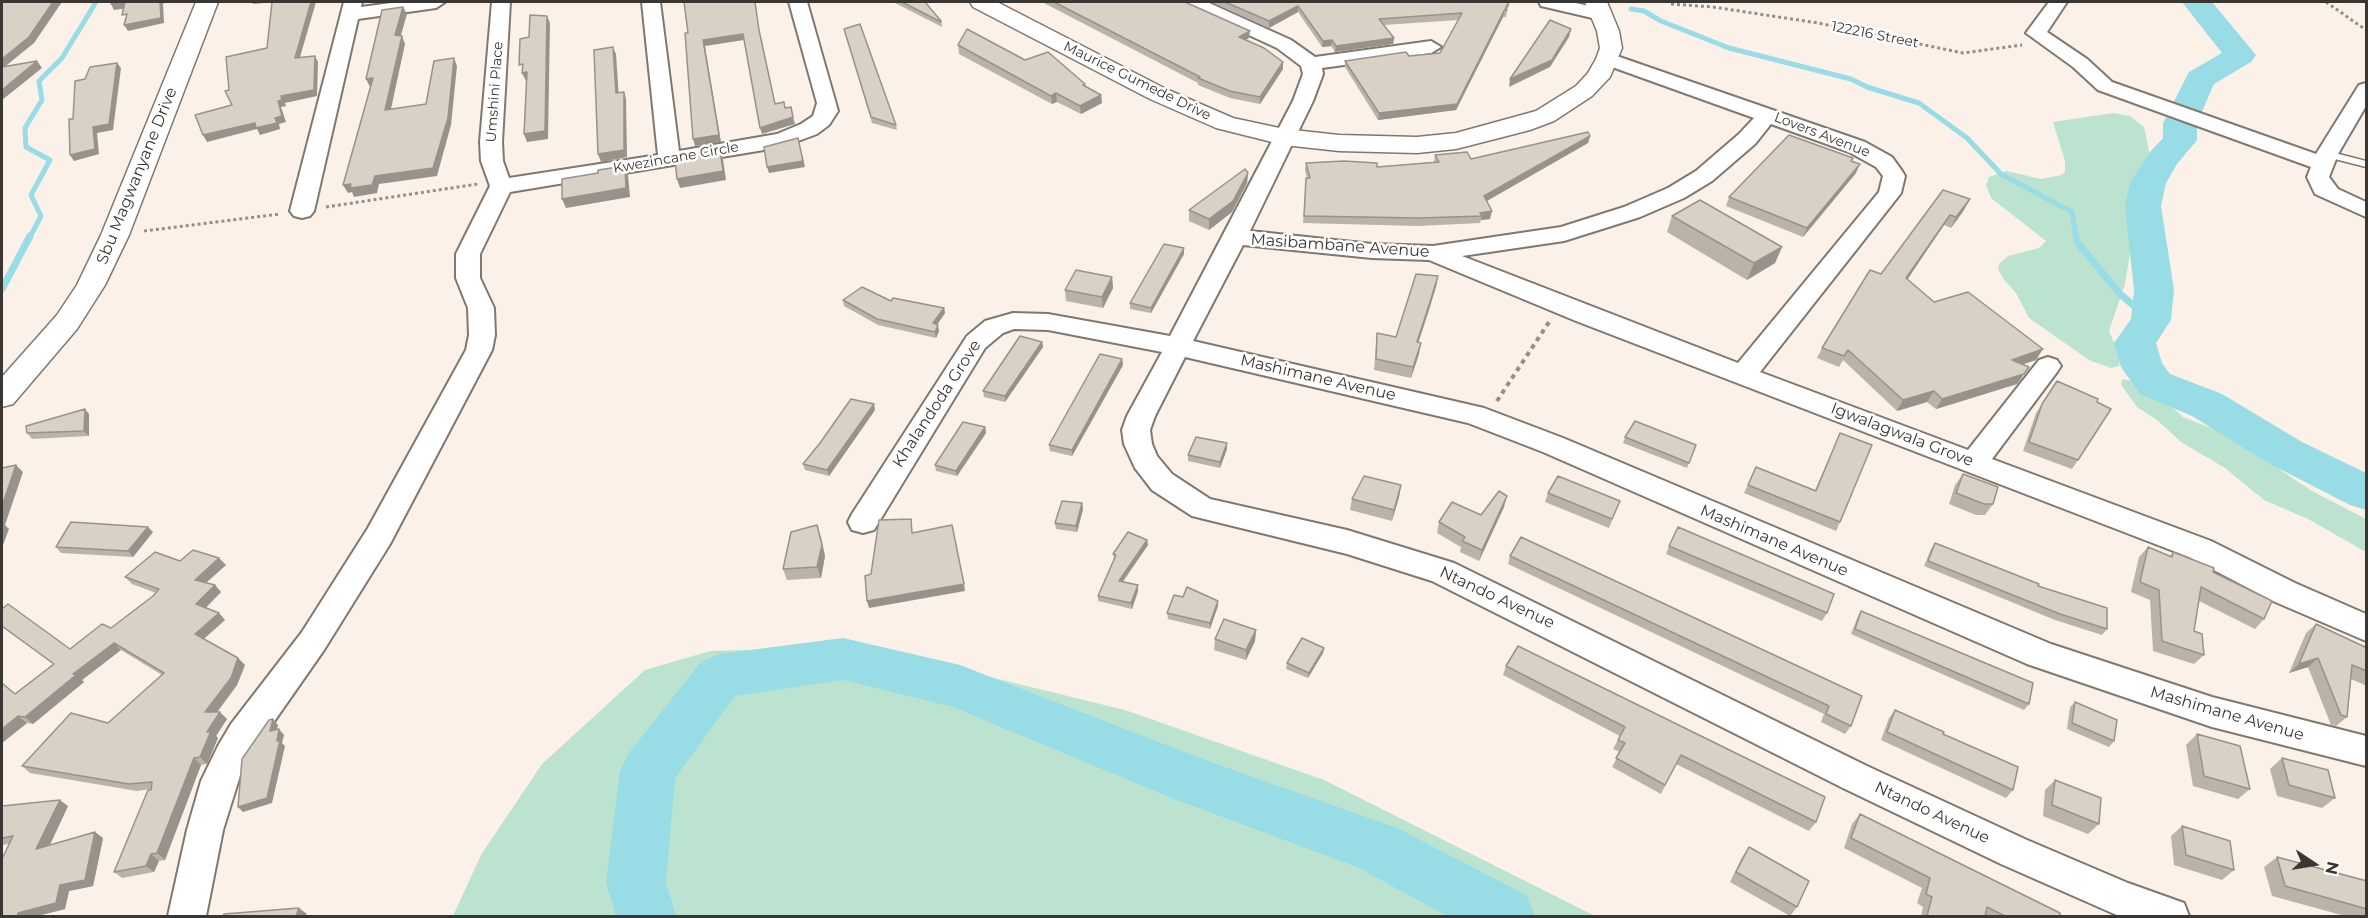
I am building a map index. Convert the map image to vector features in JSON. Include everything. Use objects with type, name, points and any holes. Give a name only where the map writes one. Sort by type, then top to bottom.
[{"type":"street","name":"Sbu Magwanyane Drive","points":[[2,396],[67,322],[91,285],[115,235],[207,2]]},
{"type":"street","points":[[302,211],[352,8],[436,2]]},
{"type":"street","name":"Umshini Place","points":[[500,183],[492,161],[491,142],[501,2]]},
{"type":"street","points":[[651,2],[669,159]]},
{"type":"street","name":"Kwezincane Circle","points":[[500,183],[556,179],[782,140],[802,133],[821,120],[827,111],[827,103],[798,2]]},
{"type":"street","name":"Maurice Gumede Drive","points":[[981,2],[1192,111],[1225,123],[1284,136],[1339,143],[1418,145],[1456,141],[1494,132],[1545,116],[1566,105],[1598,77],[1608,59]]},
{"type":"street","points":[[1193,2],[1284,44],[1311,63],[1431,47]]},
{"type":"street","points":[[1548,2],[1598,8],[1610,39],[1608,59]]},
{"type":"street","points":[[2058,2],[2036,33],[2080,63],[2105,86],[2324,159]]},
{"type":"street","name":"Lovers Avenue","points":[[1608,59],[1874,154],[1884,162],[1894,177],[1890,193],[1744,374]]},
{"type":"street","name":"Ntando Avenue","points":[[1311,63],[1313,74],[1311,83],[1136,430],[1138,444],[1145,461],[1162,482],[1202,508],[1347,542],[1443,572],[1529,612],[1865,782],[2123,900],[2170,916]]},
{"type":"street","points":[[2367,89],[2324,159],[2318,177],[2323,189],[2367,210]]},
{"type":"street","name":"Masibambane Avenue","points":[[1235,237],[1372,251],[1433,253],[1563,234],[1676,193],[1704,176],[1747,139],[1767,115]]},
{"type":"street","points":[[187,916],[205,830],[219,781],[230,758],[243,735],[313,641],[379,536],[480,350],[481,308],[468,278],[468,254],[500,183]]},
{"type":"street","name":"Igwalagwala Grove","points":[[1433,253],[1561,305],[2200,549],[2284,592],[2367,628]]},
{"type":"street","name":"Khalandoda Grove","points":[[863,522],[963,361],[976,342],[994,327],[1012,321],[1048,322],[1177,346]]},
{"type":"street","name":"Mashimane Avenue","points":[[1177,346],[1398,396],[1485,419],[1553,445],[2039,654],[2212,712],[2367,751]]},
{"type":"street","points":[[1974,462],[2048,366]]},
{"type":"lane","points":[[2324,159],[2367,164]]},
{"type":"path","points":[[2326,2],[2367,30]]},
{"type":"path","name":"122216 Street","points":[[1671,4],[1713,7],[1818,23],[1963,53],[2024,45],[2036,33]]},
{"type":"path","points":[[115,235],[500,183]]},
{"type":"path","points":[[1485,419],[1561,305]]},
{"type":"green space","points":[[2113,113],[2130,116],[2144,127],[2150,156],[2126,204],[2132,241],[2125,284],[2109,331],[2120,356],[2119,366],[2111,368],[2089,360],[2029,318],[2016,293],[1998,269],[1999,264],[2008,256],[2039,248],[2046,241],[1991,198],[1986,185],[1989,177],[2006,171],[2041,179],[2061,175],[2065,172],[2065,161],[2053,122]]},
{"type":"green space","points":[[2122,379],[2132,381],[2162,398],[2183,417],[2229,435],[2263,453],[2282,471],[2312,491],[2366,519],[2366,552],[2308,519],[2264,500],[2225,468],[2181,442],[2157,420],[2137,407],[2121,385]]},
{"type":"green space","points":[[867,647],[1125,710],[1324,780],[1595,916],[453,916],[481,855],[542,764],[645,670],[710,651]]},
{"type":"building","points":[[2,2],[53,2],[29,37],[2,59]]},
{"type":"building","points":[[125,2],[160,2],[161,18],[124,25],[127,14],[122,15]]},
{"type":"building","points":[[272,2],[311,2],[295,58],[315,56],[314,90],[281,96],[282,100],[278,101],[282,116],[275,118],[277,123],[256,128],[255,123],[203,135],[195,115],[232,105],[225,91],[229,90],[226,57],[267,48]]},
{"type":"building","points":[[684,2],[755,2],[775,104],[784,102],[785,108],[791,107],[793,117],[760,128],[743,34],[703,40],[719,135],[693,139],[685,33],[688,33]]},
{"type":"building","points":[[902,2],[925,2],[941,22]]},
{"type":"building","points":[[1054,2],[1185,2],[1250,31],[1239,37],[1264,48],[1283,62],[1260,97],[1230,91],[1198,78],[1200,77]]},
{"type":"building","points":[[1225,2],[1509,2],[1505,9],[1507,10],[1504,11],[1457,104],[1379,113],[1345,61],[1406,52],[1409,56],[1440,53],[1462,13],[1379,19],[1394,38],[1336,46],[1332,40],[1323,41],[1298,6],[1269,21]]},
{"type":"building","points":[[403,7],[395,35],[402,36],[385,110],[426,104],[434,61],[454,58],[448,118],[433,168],[375,176],[372,185],[350,188],[351,184],[343,185],[373,78],[366,79],[382,10]]},
{"type":"building","points":[[530,15],[547,16],[545,131],[524,134],[527,72],[522,73],[523,64],[519,65],[520,39],[529,37]]},
{"type":"building","points":[[1550,20],[1571,29],[1552,60],[1510,79]]},
{"type":"building","points":[[860,24],[896,125],[871,117],[844,29]]},
{"type":"building","points":[[967,29],[1025,60],[1048,52],[1085,84],[1083,85],[1101,95],[1080,106],[1056,93],[1051,96],[958,45]]},
{"type":"building","points":[[613,47],[616,93],[624,92],[624,150],[598,154],[594,50]]},
{"type":"building","points":[[37,61],[2,90],[2,67]]},
{"type":"building","points":[[117,63],[109,124],[93,127],[95,149],[70,155],[69,119],[73,119],[75,81],[85,79],[90,67]]},
{"type":"building","points":[[1588,132],[1590,136],[1484,196],[1492,211],[1480,213],[1482,216],[1419,218],[1304,216],[1306,178],[1310,178],[1306,163],[1344,161],[1377,163],[1377,167],[1439,162],[1435,155],[1467,152],[1471,159]]},
{"type":"building","points":[[1789,135],[1853,158],[1851,161],[1860,164],[1807,228],[1729,197]]},
{"type":"building","points":[[798,138],[803,161],[767,167],[764,147]]},
{"type":"building","points":[[720,150],[723,171],[677,179],[675,160]]},
{"type":"building","points":[[625,166],[626,188],[562,199],[562,179]]},
{"type":"building","points":[[1245,169],[1248,173],[1233,201],[1209,219],[1189,210]]},
{"type":"building","points":[[1943,190],[1970,199],[1956,217],[1950,215],[1906,278],[1934,302],[1968,292],[2043,349],[2012,360],[2029,367],[2024,374],[1942,399],[1934,391],[1903,400],[1848,350],[1844,356],[1822,348],[1870,270],[1881,274]]},
{"type":"building","points":[[1700,200],[1782,247],[1754,263],[1672,216]]},
{"type":"building","points":[[1164,244],[1184,248],[1151,308],[1130,303]]},
{"type":"building","points":[[1076,270],[1112,277],[1102,297],[1065,290]]},
{"type":"building","points":[[1416,274],[1438,276],[1417,342],[1421,343],[1413,367],[1376,359],[1377,333],[1396,337]]},
{"type":"building","points":[[862,287],[891,301],[893,298],[944,308],[933,323],[938,325],[935,332],[877,319],[843,300]]},
{"type":"building","points":[[1020,336],[1042,342],[1005,396],[983,391]]},
{"type":"building","points":[[1100,354],[1122,359],[1072,450],[1049,445]]},
{"type":"building","points":[[2057,381],[2098,399],[2097,402],[2111,409],[2078,460],[2029,442],[2042,404]]},
{"type":"building","points":[[851,399],[874,404],[827,470],[803,464],[820,443]]},
{"type":"building","points":[[85,409],[84,431],[27,433],[26,426]]},
{"type":"building","points":[[1635,421],[1696,445],[1689,463],[1625,437]]},
{"type":"building","points":[[963,422],[985,427],[956,471],[935,465]]},
{"type":"building","points":[[1840,433],[1872,445],[1840,522],[1748,485],[1756,467],[1816,491]]},
{"type":"building","points":[[1196,437],[1227,443],[1220,462],[1188,455]]},
{"type":"building","points":[[16,465],[2,506],[2,468]]},
{"type":"building","points":[[1963,474],[1998,487],[1993,504],[1984,504],[1956,493]]},
{"type":"building","points":[[1364,476],[1401,485],[1394,510],[1352,499]]},
{"type":"building","points":[[1558,476],[1620,501],[1612,519],[1548,493]]},
{"type":"building","points":[[1499,491],[1507,496],[1482,550],[1462,541],[1465,537],[1439,522],[1452,502],[1481,515]]},
{"type":"building","points":[[1062,501],[1082,503],[1076,526],[1055,523]]},
{"type":"building","points":[[911,519],[912,533],[952,525],[964,584],[867,601],[865,576],[871,574],[879,520]]},
{"type":"building","points":[[71,522],[148,527],[128,551],[56,547]]},
{"type":"building","points":[[817,525],[822,545],[817,567],[783,569],[791,532]]},
{"type":"building","points":[[1678,527],[1834,594],[1827,613],[1669,546]]},
{"type":"building","points":[[1128,532],[1147,540],[1119,581],[1138,585],[1131,603],[1098,596],[1116,555],[1113,554]]},
{"type":"building","points":[[1521,537],[1862,696],[1851,726],[1826,714],[1829,706],[1510,556]]},
{"type":"building","points":[[1935,543],[2039,584],[2038,586],[2107,608],[2107,629],[2060,614],[1928,561]]},
{"type":"building","points":[[2148,547],[2172,557],[2173,552],[2214,568],[2213,572],[2272,601],[2264,619],[2201,587],[2194,631],[2202,634],[2204,655],[2162,641],[2159,590],[2140,582]]},
{"type":"building","points":[[193,550],[219,558],[195,580],[215,585],[196,604],[219,613],[195,634],[238,658],[231,678],[205,712],[220,712],[207,732],[211,731],[200,757],[194,758],[157,853],[151,854],[146,866],[114,872],[148,790],[151,790],[152,782],[129,784],[22,766],[71,713],[108,723],[164,673],[114,643],[73,674],[76,675],[25,717],[18,716],[2,729],[2,683],[15,694],[54,664],[2,626],[2,609],[8,604],[70,649],[102,624],[111,628],[153,596],[159,589],[125,577],[155,552],[180,561]]},
{"type":"building","points":[[1187,587],[1218,601],[1210,623],[1167,613],[1174,595],[1183,597]]},
{"type":"building","points":[[1861,611],[2033,683],[2029,704],[1855,629]]},
{"type":"building","points":[[1224,619],[1256,630],[1246,650],[1215,639]]},
{"type":"building","points":[[2316,624],[2367,648],[2367,671],[2352,665],[2347,717],[2341,715],[2318,658],[2299,664]]},
{"type":"building","points":[[1302,638],[1324,648],[1309,673],[1287,663]]},
{"type":"building","points":[[1518,646],[1825,797],[1816,822],[1681,755],[1665,785],[1616,758],[1625,743],[1618,740],[1625,727],[1506,666]]},
{"type":"building","points":[[2075,702],[2117,720],[2114,741],[2072,723]]},
{"type":"building","points":[[1895,710],[2018,767],[2013,790],[1887,732]]},
{"type":"building","points":[[273,719],[270,731],[279,729],[277,741],[280,740],[267,798],[238,807],[242,759],[269,720]]},
{"type":"building","points":[[2197,734],[2240,746],[2250,789],[2204,776]]},
{"type":"building","points":[[2282,758],[2328,770],[2335,798],[2289,785]]},
{"type":"building","points":[[2055,780],[2101,798],[2099,824],[2052,805]]},
{"type":"building","points":[[60,800],[36,849],[95,832],[85,880],[60,885],[56,903],[18,913],[18,916],[2,916],[2,859],[13,836],[2,838],[2,806]]},
{"type":"building","points":[[1860,814],[2060,913],[2060,916],[2005,916],[1987,907],[1985,916],[1927,916],[1932,897],[1926,894],[1930,878],[1851,838]]},
{"type":"building","points":[[2182,826],[2230,841],[2234,870],[2186,855]]},
{"type":"building","points":[[1749,847],[1809,881],[1797,907],[1736,872]]},
{"type":"building","points":[[2277,857],[2367,881],[2367,909],[2285,886]]},
{"type":"building","points":[[299,908],[296,916],[223,916],[224,914]]},
{"type":"waterway","points":[[30,237],[41,216],[31,195],[50,160],[26,147],[25,128],[42,100],[39,81],[62,58],[96,2]]},
{"type":"waterway","points":[[2197,2],[2240,55],[2200,79],[2180,123],[2180,140],[2162,159],[2148,183],[2143,206],[2148,260],[2154,290],[2151,320],[2135,343],[2142,367],[2155,384],[2207,405],[2286,453],[2366,493]]},
{"type":"waterway","points":[[1631,9],[1644,11],[1661,21],[1729,48],[1851,79],[1867,87],[1919,103],[1967,138],[2001,174],[2072,212],[2076,237]]},
{"type":"waterway","points":[[2,289],[30,236]]},
{"type":"waterway","points":[[2076,236],[2077,242],[2120,294],[2151,320]]},
{"type":"waterway","points":[[646,916],[636,882],[648,771],[720,676],[843,659],[960,687],[1194,781],[1376,847],[1505,916]]}]
